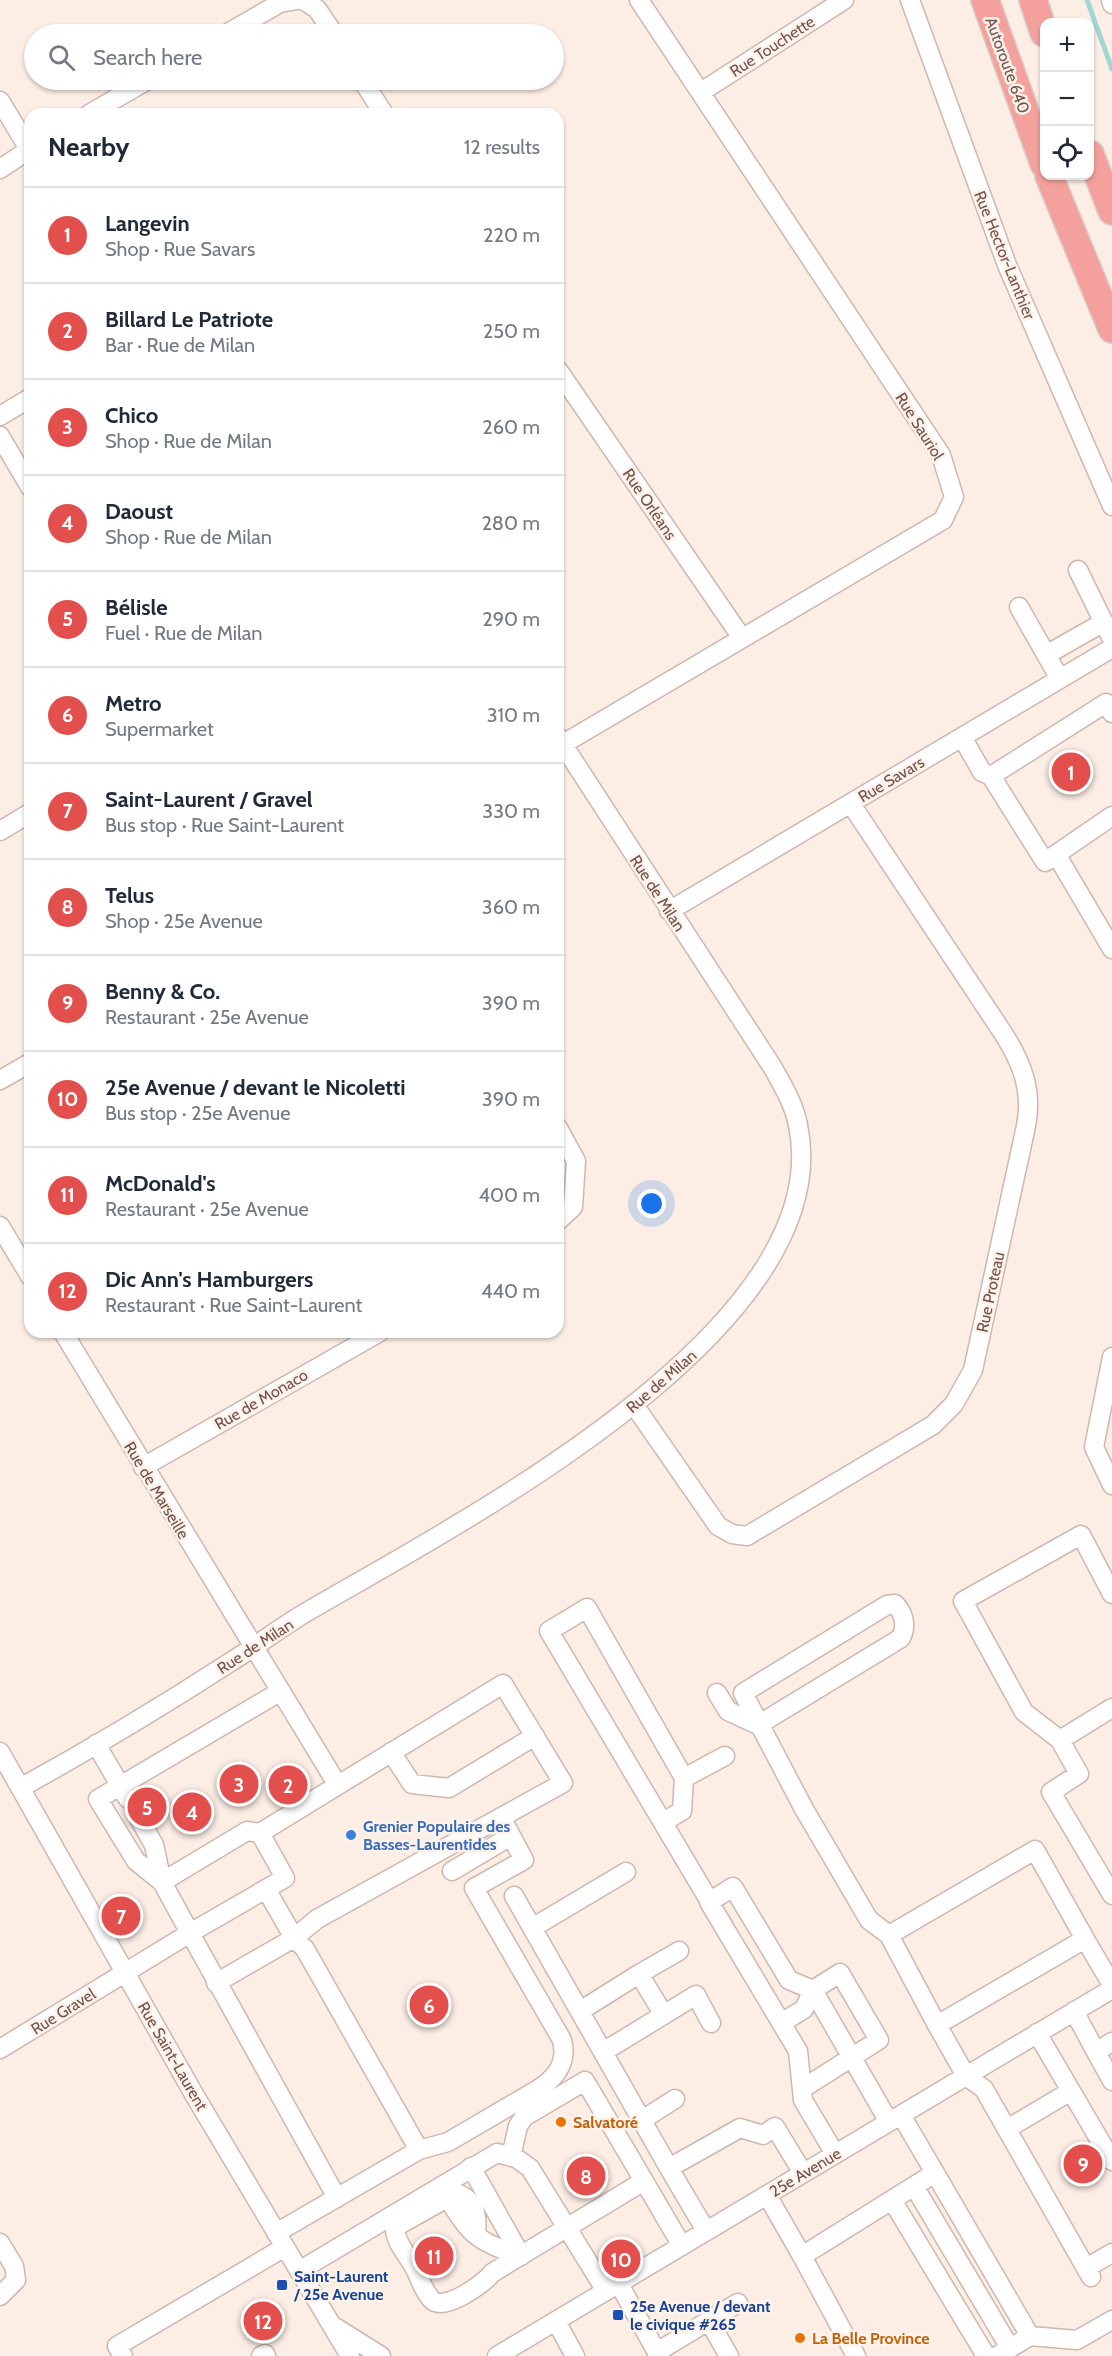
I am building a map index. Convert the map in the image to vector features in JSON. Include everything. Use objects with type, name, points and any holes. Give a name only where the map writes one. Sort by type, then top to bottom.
[{"type":"highway","name":"Autoroute 640","points":[[985,0],[1040,153]]},
{"type":"highway","points":[[1033,0],[1040,21]]},
{"type":"highway","points":[[1094,166],[1112,211]]},
{"type":"highway","points":[[1051,180],[1112,329]]},
{"type":"street","points":[[243,24],[280,3],[297,0]]},
{"type":"street","points":[[303,0],[317,9],[327,24]]},
{"type":"street","name":"Rue Sauriol","points":[[564,739],[943,520],[954,497],[941,455],[639,0]]},
{"type":"street","name":"Rue Touchette","points":[[701,92],[844,0]]},
{"type":"street","name":"Rue Hector-Lanthier","points":[[910,0],[1007,265],[1112,506]]},
{"type":"street","points":[[99,108],[131,90]]},
{"type":"street","points":[[368,90],[380,108]]},
{"type":"street","points":[[0,101],[24,139]]},
{"type":"street","points":[[0,169],[24,153]]},
{"type":"street","name":"Rue Orléans","points":[[564,379],[742,638]]},
{"type":"street","points":[[0,416],[24,402]]},
{"type":"street","points":[[0,436],[24,477]]},
{"type":"street","points":[[1078,570],[1112,639]]},
{"type":"street","points":[[1019,607],[1060,679]]},
{"type":"street","points":[[1046,655],[1104,622]]},
{"type":"street","name":"Rue Savars","points":[[669,911],[1112,648]]},
{"type":"street","points":[[991,776],[1106,703],[1112,712]]},
{"type":"street","points":[[962,737],[982,772],[991,776],[1045,862],[1112,816]]},
{"type":"street","name":"Rue de Milan","points":[[20,1788],[543,1471],[634,1405],[705,1342],[749,1291],[769,1260],[786,1223],[796,1193],[800,1163],[798,1123],[783,1086],[564,746]]},
{"type":"street","name":"Rue Proteau","points":[[634,1405],[718,1526],[732,1534],[747,1536],[933,1425],[960,1396],[973,1370],[1026,1126],[1029,1105],[1027,1084],[1021,1064],[1003,1033],[851,804]]},
{"type":"street","points":[[0,830],[24,816]]},
{"type":"street","points":[[1056,854],[1112,949]]},
{"type":"street","points":[[0,1080],[24,1066]]},
{"type":"street","points":[[564,1139],[576,1161],[573,1207],[564,1215]]},
{"type":"street","points":[[0,1226],[24,1266]]},
{"type":"street","name":"Rue de Marseille","points":[[67,1338],[337,1784]]},
{"type":"street","name":"Rue de Monaco","points":[[143,1467],[369,1338]]},
{"type":"street","points":[[1112,1357],[1094,1448],[1112,1485]]},
{"type":"street","points":[[1112,1594],[1081,1535],[963,1602],[1024,1712],[1060,1740],[1079,1774],[1051,1792],[1112,1895]]},
{"type":"street","points":[[758,1725],[901,1638],[905,1626],[899,1608],[895,1604],[887,1605],[743,1693],[752,1707],[758,1725],[869,1920],[889,1935],[966,2076],[984,2089],[1089,2272],[1112,2253]]},
{"type":"street","points":[[663,1822],[682,1811],[684,1778],[587,1608],[549,1631],[798,2051],[803,2100],[835,2154]]},
{"type":"street","points":[[162,1882],[247,1831],[260,1833],[503,1684],[563,1783],[317,1919],[294,1938],[216,1983]]},
{"type":"street","points":[[162,1882],[136,1862],[98,1800],[124,1793],[281,1690]]},
{"type":"street","points":[[717,1694],[728,1711],[758,1725]]},
{"type":"street","points":[[1060,1740],[1112,1708]]},
{"type":"street","points":[[391,1752],[412,1784],[449,1788],[535,1736]]},
{"type":"street","points":[[96,1744],[124,1793]]},
{"type":"street","name":"Rue Saint-Laurent","points":[[0,1752],[280,2240],[350,2356]]},
{"type":"street","points":[[684,1778],[725,1756]]},
{"type":"street","points":[[123,2356],[117,2346],[280,2240],[337,2198],[419,2150],[448,2142],[543,2087],[556,2076],[564,2058],[562,2040],[474,1888],[524,1860],[501,1817]]},
{"type":"street","points":[[140,1820],[154,1845],[162,1882],[337,2198]]},
{"type":"street","points":[[260,1833],[285,1878],[266,1889],[294,1938],[305,1949],[419,2150]]},
{"type":"street","points":[[452,1871],[511,1836]]},
{"type":"street","points":[[889,1935],[1035,1850],[1112,1987]]},
{"type":"street","points":[[532,1928],[626,1872]]},
{"type":"street","points":[[710,1902],[733,1887],[789,1980],[813,1990],[852,2057],[935,2173],[1030,2336]]},
{"type":"street","name":"Rue Gravel","points":[[0,2049],[266,1889]]},
{"type":"street","points":[[514,1896],[706,2231]]},
{"type":"street","points":[[938,2025],[1084,1939]]},
{"type":"street","points":[[580,2011],[679,1951]]},
{"type":"street","points":[[781,2023],[804,2009],[813,1990],[840,1973],[879,2040],[802,2089]]},
{"type":"street","points":[[639,1974],[664,2015]]},
{"type":"street","name":"25e Avenue","points":[[502,2355],[1112,1987]]},
{"type":"street","points":[[603,2052],[696,1995],[711,2023]]},
{"type":"street","points":[[1074,2011],[1112,2081]]},
{"type":"street","points":[[1037,2033],[1112,2161]]},
{"type":"street","points":[[1095,2052],[1112,2042]]},
{"type":"street","points":[[511,2157],[518,2126],[524,2117],[585,2081],[682,2246]]},
{"type":"street","points":[[1007,2129],[1071,2091]]},
{"type":"street","points":[[642,2120],[675,2099]]},
{"type":"street","points":[[669,2168],[740,2128],[763,2135],[776,2127],[803,2173]]},
{"type":"street","points":[[299,2271],[497,2153],[511,2157],[530,2168],[567,2228],[658,2354],[738,2303]]},
{"type":"street","points":[[471,2167],[521,2256]]},
{"type":"street","points":[[802,2256],[935,2173]]},
{"type":"street","points":[[521,2256],[488,2245],[476,2234],[477,2219],[468,2199],[456,2193],[399,2225],[395,2230],[433,2301],[444,2303],[486,2281],[492,2273],[521,2256],[644,2181]]},
{"type":"street","points":[[914,2186],[1003,2352],[1030,2336],[1077,2340],[1112,2320]]},
{"type":"street","points":[[767,2195],[856,2356]]},
{"type":"street","points":[[892,2200],[986,2356]]},
{"type":"street","points":[[0,2243],[14,2266],[16,2280],[0,2296]]},
{"type":"street","points":[[556,2321],[575,2356]]},
{"type":"street","points":[[709,2321],[729,2356]]},
{"type":"street","points":[[331,2324],[335,2356]]},
{"type":"street","points":[[331,2324],[381,2356]]},
{"type":"street","points":[[261,2356],[265,2354],[266,2356]]},
{"type":"waterway","points":[[1087,0],[1112,69]]},
{"type":"place","name":"Langevin","points":[[1071,772]]},
{"type":"place","name":"Chico","points":[[239,1784]]},
{"type":"place","name":"Billard Le Patriote","points":[[288,1785]]},
{"type":"place","name":"Bélisle","points":[[147,1807]]},
{"type":"place","name":"Daoust","points":[[192,1812]]},
{"type":"place","name":"Grenier Populaire des Basses-Laurentides","points":[[351,1835]]},
{"type":"place","name":"Saint-Laurent / Gravel","points":[[121,1916]]},
{"type":"place","name":"Metro","points":[[429,2005]]},
{"type":"place","name":"Salvatoré","points":[[561,2122]]},
{"type":"place","name":"Benny & Co.","points":[[1083,2164]]},
{"type":"place","name":"Telus","points":[[586,2176]]},
{"type":"place","name":"McDonald's","points":[[434,2256]]},
{"type":"place","name":"25e Avenue / devant le Nicoletti","points":[[621,2259]]},
{"type":"place","name":"Saint-Laurent / 25e Avenue","points":[[282,2285]]},
{"type":"place","name":"25e Avenue / devant le civique #265","points":[[618,2315]]},
{"type":"place","name":"Dic Ann's Hamburgers","points":[[263,2321]]},
{"type":"place","name":"La Belle Province","points":[[800,2338]]}]
